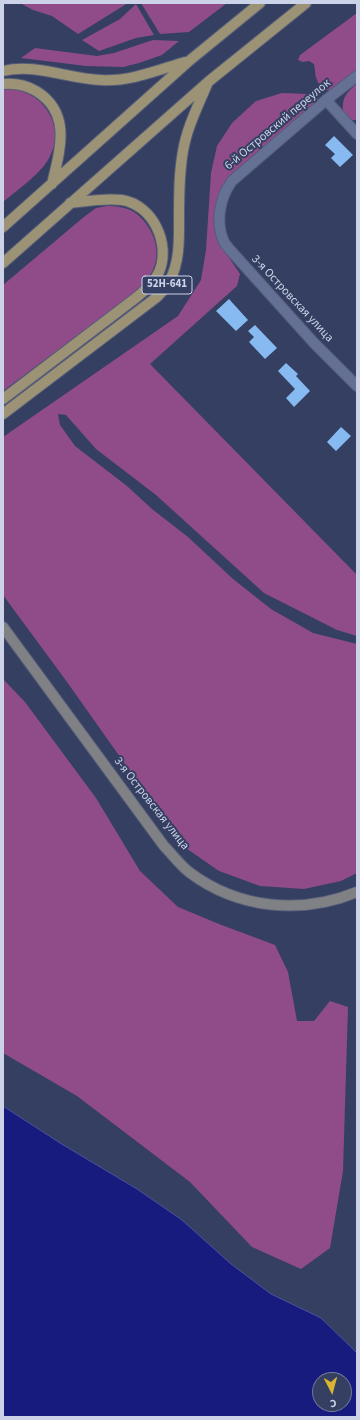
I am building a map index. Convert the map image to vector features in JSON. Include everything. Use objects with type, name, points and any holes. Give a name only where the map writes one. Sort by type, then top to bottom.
[{"type":"main road","points":[[3,227],[189,61],[260,3]]},
{"type":"main road","points":[[3,263],[208,82],[306,3]]},
{"type":"main road","points":[[3,70],[26,68],[101,80],[128,78],[189,61]]},
{"type":"main road","name":"52Н-641","points":[[3,414],[157,297],[170,280],[175,268],[178,253],[180,175],[183,150],[190,127],[208,82]]},
{"type":"main road","points":[[3,84],[17,84],[31,88],[43,95],[56,112],[60,122],[61,139],[59,157],[52,184]]},
{"type":"main road","name":"52Н-641","points":[[3,399],[137,297],[152,283],[158,272],[162,260],[162,245],[158,230],[149,216],[137,206],[123,200],[100,199],[70,203]]},
{"type":"main road","name":"3-я Островская улица","points":[[3,627],[164,846],[189,872],[221,891],[240,899],[269,905],[294,906],[316,904],[343,898],[357,892]]},
{"type":"street","name":"6-й Островский переулок","points":[[220,222],[220,207],[226,188],[232,181],[326,100],[357,76]]},
{"type":"street","points":[[326,100],[357,134]]},
{"type":"street","name":"3-я Островская улица","points":[[220,222],[224,241],[232,252],[314,343],[357,386]]},
{"type":"shaded area","points":[[20,3],[128,3],[78,34],[52,16],[33,10]]},
{"type":"shaded area","points":[[141,3],[227,3],[189,32],[160,34]]},
{"type":"shaded area","points":[[136,4],[154,35],[136,38],[99,51],[82,40],[120,19]]},
{"type":"shaded area","points":[[357,13],[357,71],[336,88],[326,90],[321,87],[317,80],[314,64],[309,61],[303,62],[298,60],[300,55]]},
{"type":"shaded area","points":[[153,40],[179,41],[162,55],[123,67],[86,66],[21,58],[35,48],[97,56],[114,53]]},
{"type":"shaded area","points":[[357,83],[357,120],[351,120],[343,113],[343,103],[347,93]]},
{"type":"shaded area","points":[[3,89],[17,90],[29,94],[39,101],[48,111],[53,122],[55,135],[54,147],[44,166],[3,202]]},
{"type":"shaded area","points":[[282,93],[308,94],[320,100],[246,165],[217,200],[218,241],[240,274],[237,286],[150,364],[357,575],[357,636],[337,630],[264,593],[156,495],[96,449],[66,415],[58,414],[60,425],[75,446],[127,486],[152,509],[188,537],[233,579],[271,609],[313,633],[357,644],[357,873],[341,881],[304,889],[260,886],[219,871],[183,846],[67,682],[3,595],[3,437],[178,316],[201,280],[206,250],[211,173],[217,146],[232,123],[256,101]]},
{"type":"shaded area","points":[[107,206],[121,207],[131,210],[141,217],[151,231],[156,247],[155,264],[152,272],[137,291],[3,391],[3,285],[85,216],[96,208]]},
{"type":"shaded area","points":[[3,679],[25,702],[96,798],[140,871],[178,907],[275,945],[288,972],[297,1021],[314,1021],[330,1001],[348,1007],[343,1171],[330,1248],[301,1269],[252,1247],[190,1182],[77,1096],[3,1053]]},
{"type":"shaded area","points":[[3,1106],[60,1143],[137,1189],[182,1220],[231,1264],[271,1294],[321,1318],[357,1353],[357,1417],[3,1417]]},
{"type":"building","points":[[334,136],[353,155],[340,167],[331,158],[335,154],[325,145]]},
{"type":"building","points":[[229,299],[248,320],[236,331],[216,311]]},
{"type":"building","points":[[255,325],[277,348],[265,359],[249,342],[254,337],[248,331]]},
{"type":"building","points":[[286,363],[298,374],[296,376],[310,391],[294,407],[286,398],[295,389],[278,371]]},
{"type":"building","points":[[341,427],[351,436],[336,451],[327,442]]}]
